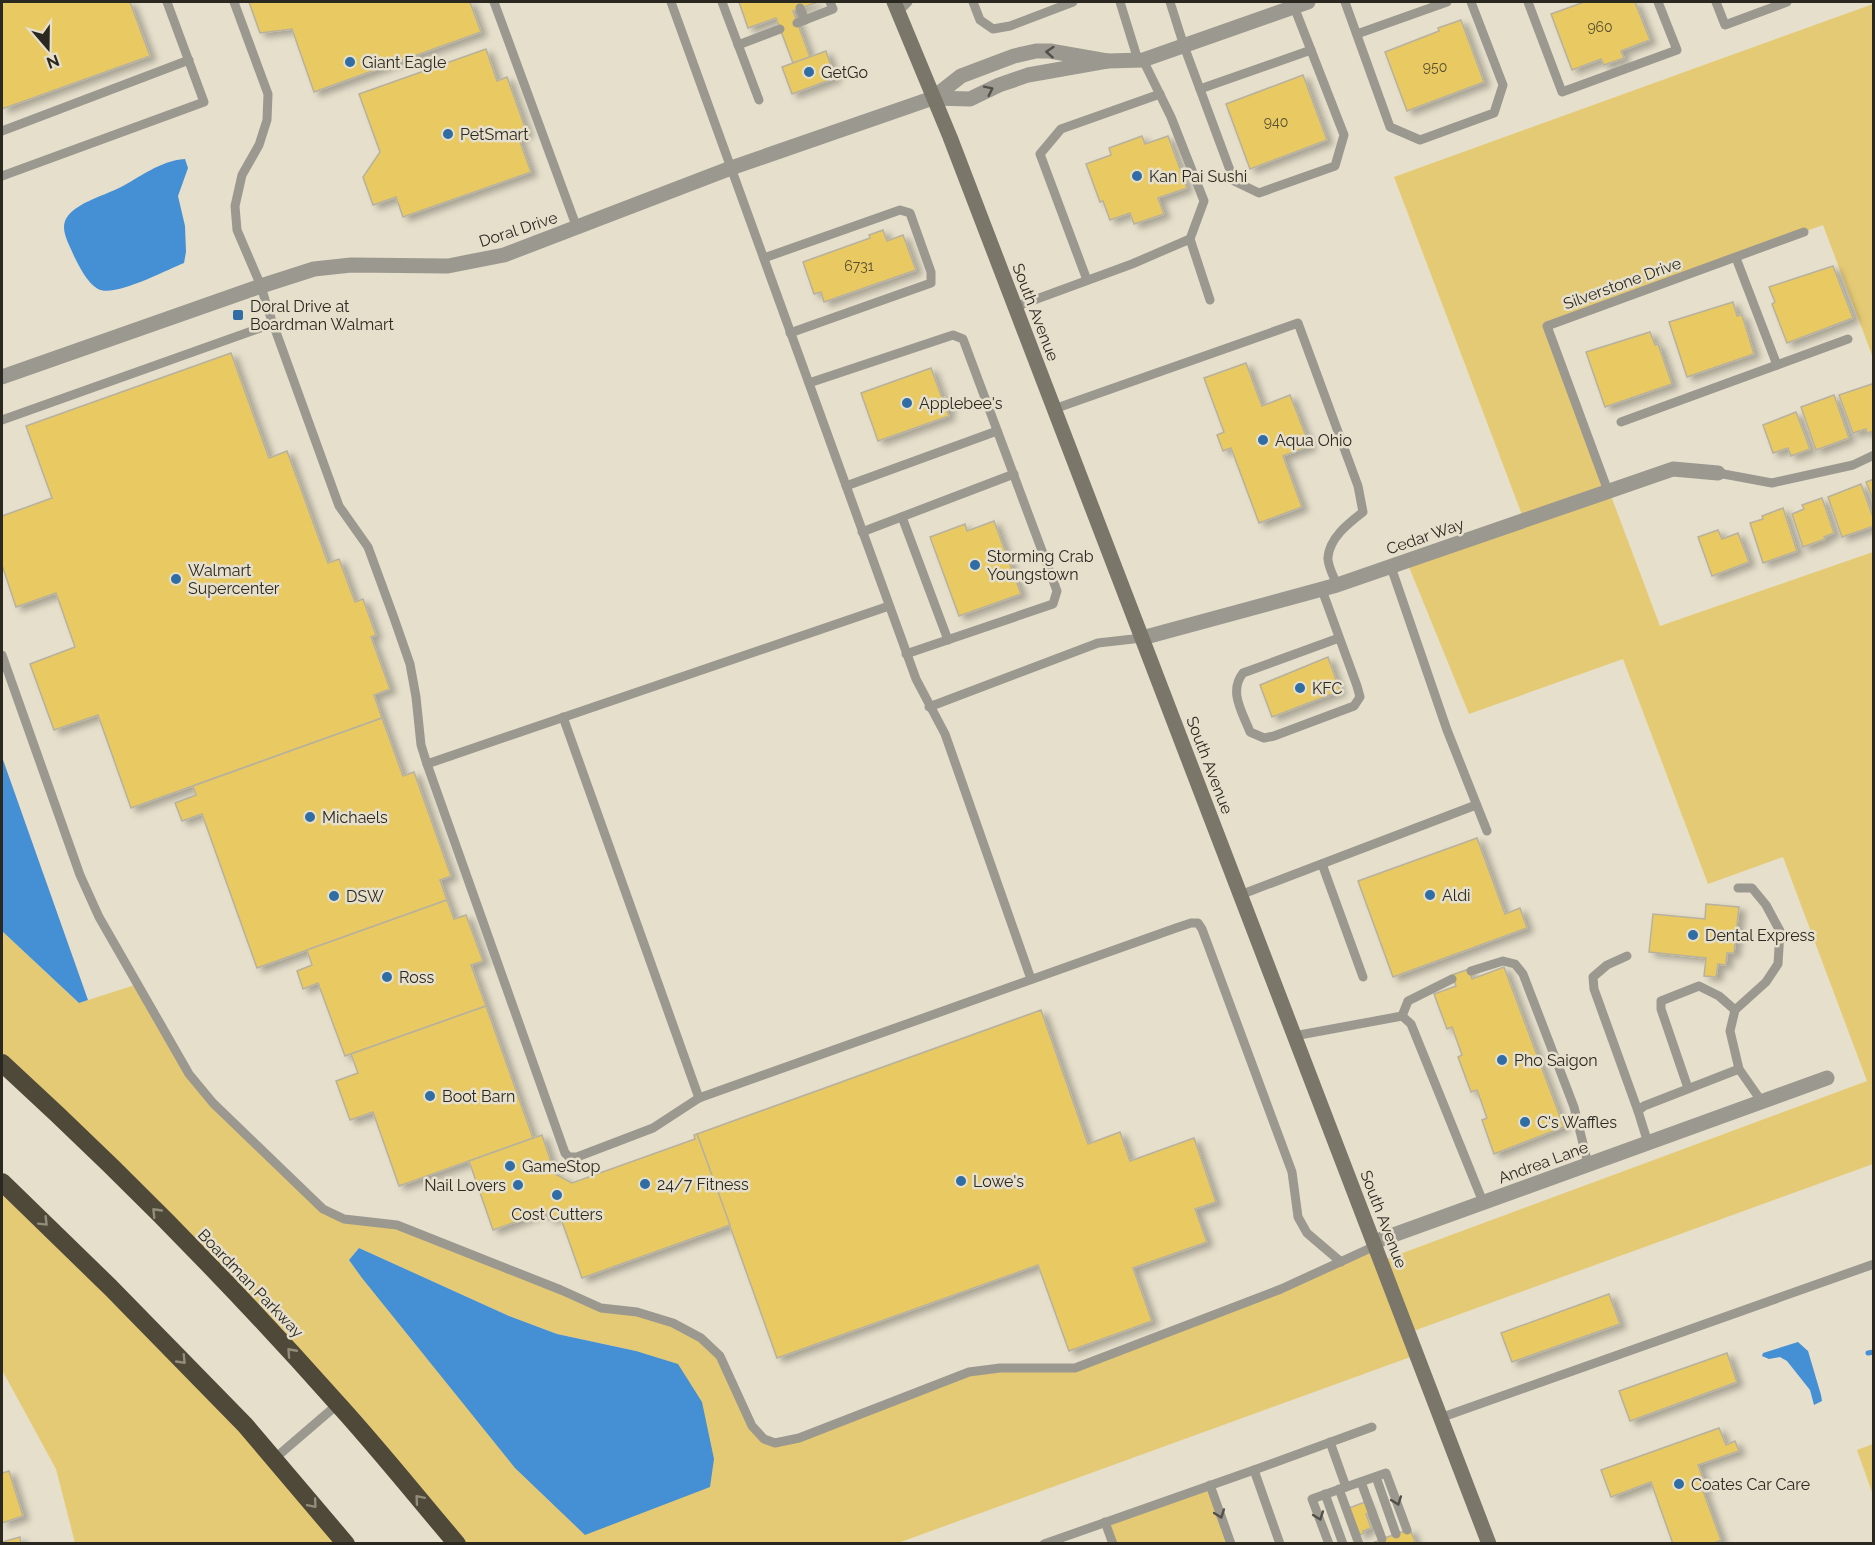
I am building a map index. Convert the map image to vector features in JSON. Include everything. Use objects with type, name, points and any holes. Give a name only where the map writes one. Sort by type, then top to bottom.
[{"type":"highway","name":"Boardman Parkway","points":[[2,1063],[129,1184],[269,1328],[338,1404],[457,1544]]},
{"type":"highway","points":[[2,1182],[110,1287],[245,1425],[345,1544]]},
{"type":"main road","name":"South Avenue","points":[[900,5],[933,98],[1488,1544]]},
{"type":"street","points":[[933,98],[970,99],[999,85],[1028,75],[1107,61],[1140,60],[1298,3]]},
{"type":"street","points":[[933,98],[961,76],[1014,56],[1036,51],[1050,51],[1107,61]]},
{"type":"street","name":"Doral Drive","points":[[2,377],[261,285],[324,268],[351,265],[448,266],[504,255],[731,168],[933,98]]},
{"type":"street","name":"Cedar Way","points":[[1142,638],[1329,587],[1673,469],[1718,473]]},
{"type":"street","name":"Andrea Lane","points":[[1374,1244],[1827,1078]]},
{"type":"lane","points":[[2,176],[204,102],[167,2]]},
{"type":"lane","points":[[234,2],[268,94],[267,120],[259,145],[242,175],[235,206],[237,230],[261,285],[339,506],[368,548],[410,664],[421,745],[427,764],[565,1153],[569,1157],[578,1157],[652,1128],[699,1098],[1176,927],[1198,923],[1292,1172],[1298,1217],[1307,1233],[1341,1262]]},
{"type":"lane","points":[[494,2],[577,228]]},
{"type":"lane","points":[[671,2],[906,654],[929,708],[945,734],[1031,979]]},
{"type":"lane","points":[[722,2],[759,100]]},
{"type":"lane","points":[[800,8],[801,21],[833,9],[830,2]]},
{"type":"lane","points":[[976,2],[981,20],[993,29],[1010,26],[1073,2]]},
{"type":"lane","points":[[1120,2],[1140,60],[1160,94],[1204,201],[1190,239],[1210,300]]},
{"type":"lane","points":[[1170,2],[1234,180],[1259,193],[1335,166],[1344,135],[1311,50],[1298,3]]},
{"type":"lane","points":[[1345,2],[1390,127],[1420,140],[1494,113],[1503,85],[1471,2]]},
{"type":"lane","points":[[1357,34],[1447,2]]},
{"type":"lane","points":[[1528,2],[1562,92],[1677,50],[1658,2]]},
{"type":"lane","points":[[1716,2],[1725,25],[1787,2]]},
{"type":"lane","points":[[764,22],[769,33]]},
{"type":"lane","points":[[738,45],[780,29]]},
{"type":"lane","points":[[1200,89],[1311,50]]},
{"type":"lane","points":[[2,131],[189,60]]},
{"type":"lane","points":[[1087,280],[1040,154],[1061,129],[1160,94]]},
{"type":"lane","points":[[764,258],[900,210],[910,213],[931,272],[931,283],[790,333]]},
{"type":"lane","name":"Silverstone Drive","points":[[1608,491],[1547,326],[1804,232]]},
{"type":"lane","points":[[1015,307],[1132,264],[1190,239]]},
{"type":"lane","points":[[1736,258],[1777,365]]},
{"type":"lane","points":[[2,420],[274,323]]},
{"type":"lane","points":[[1054,409],[1298,323],[1358,486],[1363,512],[1345,527],[1333,543],[1327,559],[1329,587],[1339,638],[1360,697],[1354,706],[1274,736],[1264,738],[1250,732],[1235,694],[1237,681],[1243,673],[1339,638]]},
{"type":"lane","points":[[809,383],[952,335],[963,339],[1057,591],[1053,604],[906,654]]},
{"type":"lane","points":[[1621,422],[1848,339]]},
{"type":"lane","points":[[846,486],[997,431]]},
{"type":"lane","points":[[1718,473],[1772,483],[1853,465],[1874,455]]},
{"type":"lane","points":[[862,532],[1014,474]]},
{"type":"lane","points":[[902,517],[948,640]]},
{"type":"lane","points":[[1391,567],[1447,730],[1487,831]]},
{"type":"lane","points":[[427,764],[889,606]]},
{"type":"lane","points":[[929,708],[1098,643],[1142,638]]},
{"type":"lane","points":[[2,655],[80,874],[99,917],[189,1074],[213,1103],[323,1209],[344,1219],[397,1225],[601,1308],[638,1311],[673,1323],[701,1338],[720,1356],[752,1426],[764,1439],[775,1443],[799,1438],[969,1372],[1000,1368],[1075,1368],[1281,1289],[1341,1262],[1374,1244]]},
{"type":"lane","points":[[563,717],[699,1098]]},
{"type":"lane","points":[[1240,895],[1476,805]]},
{"type":"lane","points":[[1322,864],[1363,977]]},
{"type":"lane","points":[[1738,888],[1752,888],[1766,905],[1780,931],[1778,964],[1766,982],[1735,1010],[1730,1031],[1739,1069],[1762,1102]]},
{"type":"lane","points":[[1627,956],[1606,965],[1593,977],[1594,989],[1648,1143]]},
{"type":"lane","points":[[1472,971],[1503,961],[1515,963],[1523,974],[1574,1107],[1588,1164]]},
{"type":"lane","points":[[1402,1016],[1408,1001],[1452,979]]},
{"type":"lane","points":[[1688,1088],[1661,1001],[1699,986],[1719,996],[1735,1010]]},
{"type":"lane","points":[[1294,1036],[1402,1016]]},
{"type":"lane","points":[[1402,1016],[1411,1024],[1417,1036],[1483,1203]]},
{"type":"lane","points":[[1638,1111],[1644,1106],[1739,1069]]},
{"type":"lane","points":[[1440,1418],[1874,1264]]},
{"type":"lane","points":[[274,1459],[338,1404]]},
{"type":"lane","points":[[1044,1544],[1059,1541],[1105,1522],[1372,1427]]},
{"type":"lane","points":[[1330,1442],[1359,1544]]},
{"type":"lane","points":[[1254,1470],[1280,1544]]},
{"type":"lane","points":[[1329,1544],[1312,1499],[1386,1473],[1407,1530]]},
{"type":"lane","points":[[1376,1477],[1396,1534]]},
{"type":"lane","points":[[1361,1482],[1383,1539]]},
{"type":"lane","points":[[1210,1485],[1231,1544]]},
{"type":"lane","points":[[1325,1494],[1343,1544]]},
{"type":"lane","points":[[1105,1522],[1113,1544]]},
{"type":"shaded area","points":[[1873,4],[1872,355],[1823,225],[1547,326],[1660,626],[1873,552],[1873,1164],[1408,1333],[1416,1355],[898,1543],[457,1543],[357,1427],[2,1063],[2,931],[79,1003],[138,984],[189,1074],[323,1209],[344,1219],[397,1225],[601,1308],[673,1323],[720,1356],[752,1426],[775,1443],[969,1372],[1075,1368],[1281,1289],[1374,1242],[1381,1261],[1867,1081],[1783,857],[1708,884],[1623,659],[1469,714],[1407,562],[1524,520],[1394,177]],"holes":[[[359,1248],[509,1316],[557,1334],[636,1351],[586,1535],[349,1260]]]},
{"type":"shaded area","points":[[2,1182],[346,1543],[75,1543],[56,1469],[2,1370]]},
{"type":"shaded area","points":[[1874,1444],[1873,1495],[1857,1450]]},
{"type":"shaded area","points":[[1210,1485],[1231,1543],[1113,1543],[1105,1522]]},
{"type":"water","points":[[185,159],[188,168],[178,196],[185,226],[184,263],[127,287],[106,291],[98,289],[87,279],[66,239],[64,225],[69,215],[81,205],[119,188],[158,166]]},
{"type":"water","points":[[2,757],[88,1000],[79,1003],[2,931]]},
{"type":"water","points":[[359,1248],[509,1316],[557,1334],[636,1351],[678,1364],[702,1402],[714,1459],[710,1487],[585,1535],[515,1468],[362,1278],[349,1260]]},
{"type":"water","points":[[1798,1342],[1808,1351],[1821,1395],[1822,1401],[1814,1405],[1810,1390],[1787,1361],[1780,1357],[1769,1359],[1762,1356],[1763,1353]]},
{"type":"building","points":[[2,2],[130,2],[150,56],[2,109]]},
{"type":"building","name":"Giant Eagle","points":[[249,2],[470,2],[481,32],[314,92],[292,29],[260,33]]},
{"type":"building","name":"GetGo","points":[[739,2],[818,2],[793,11],[810,57],[793,63],[776,18],[748,28]]},
{"type":"building","points":[[1584,2],[1635,2],[1650,40],[1621,51],[1624,58],[1604,65],[1601,59],[1572,70],[1551,14]]},
{"type":"building","points":[[1461,20],[1484,82],[1407,111],[1385,52]]},
{"type":"building","name":"PetSmart","points":[[486,49],[497,81],[507,77],[527,133],[518,136],[531,172],[403,217],[396,197],[373,205],[363,177],[380,152],[359,94]]},
{"type":"building","name":"GetGo","points":[[826,51],[835,78],[792,94],[782,67]]},
{"type":"building","points":[[1303,75],[1327,140],[1250,169],[1226,104]]},
{"type":"building","name":"Kan Pai Sushi","points":[[1142,136],[1145,144],[1168,136],[1187,188],[1158,198],[1164,214],[1134,224],[1130,213],[1110,220],[1103,201],[1100,202],[1086,164],[1111,155],[1109,148]]},
{"type":"building","points":[[883,230],[887,241],[903,235],[916,270],[824,302],[821,292],[814,294],[803,262],[870,238],[869,235]]},
{"type":"building","points":[[1833,266],[1853,318],[1787,343],[1772,304],[1775,302],[1769,287]]},
{"type":"building","points":[[1733,302],[1737,316],[1742,315],[1754,354],[1687,377],[1669,322]]},
{"type":"building","points":[[1650,332],[1655,345],[1658,344],[1672,384],[1605,407],[1586,352]]},
{"type":"building","name":"Walmart Supercenter","points":[[231,353],[269,458],[287,451],[328,563],[339,559],[355,602],[363,599],[376,635],[371,637],[390,689],[374,695],[382,718],[131,808],[98,715],[54,730],[30,664],[75,647],[56,593],[16,607],[2,565],[2,516],[52,498],[26,426]]},
{"type":"building","name":"Aqua Ohio","points":[[1246,363],[1262,406],[1290,395],[1310,446],[1283,456],[1302,507],[1259,523],[1231,448],[1223,451],[1217,435],[1224,432],[1204,378]]},
{"type":"building","name":"Applebee's","points":[[931,368],[942,398],[947,397],[950,407],[946,408],[949,416],[878,441],[861,393]]},
{"type":"building","points":[[1872,384],[1874,431],[1867,433],[1866,429],[1853,433],[1839,395]]},
{"type":"building","points":[[1834,395],[1849,438],[1816,450],[1801,407]]},
{"type":"building","points":[[1796,412],[1810,449],[1791,456],[1788,448],[1773,453],[1763,425]]},
{"type":"building","points":[[1874,479],[1874,502],[1866,482]]},
{"type":"building","points":[[1861,484],[1874,526],[1842,537],[1828,497]]},
{"type":"building","points":[[1822,498],[1834,533],[1803,547],[1792,514],[1804,509],[1802,505]]},
{"type":"building","points":[[1783,508],[1797,551],[1763,563],[1750,523]]},
{"type":"building","name":"Storming Crab Youngstown","points":[[994,521],[1021,594],[959,616],[930,537],[965,524],[967,531]]},
{"type":"building","points":[[1718,530],[1722,539],[1738,533],[1749,562],[1712,576],[1698,537]]},
{"type":"building","name":"KFC","points":[[1328,657],[1340,691],[1272,717],[1260,685]]},
{"type":"building","points":[[382,718],[403,776],[414,772],[451,876],[440,880],[447,900],[257,968],[202,814],[182,821],[175,803],[196,795],[193,786]]},
{"type":"building","name":"Aldi","points":[[1477,838],[1505,914],[1520,908],[1527,928],[1393,977],[1358,881]]},
{"type":"building","name":"Ross","points":[[447,900],[454,919],[466,915],[483,961],[471,965],[486,1006],[345,1056],[318,983],[303,989],[297,971],[312,965],[307,950]]},
{"type":"building","name":"Dental Express","points":[[1706,904],[1739,907],[1734,953],[1727,953],[1726,965],[1718,964],[1716,977],[1704,976],[1706,958],[1649,952],[1653,914],[1705,919]]},
{"type":"building","points":[[1504,967],[1564,1127],[1494,1154],[1482,1120],[1487,1118],[1477,1090],[1471,1092],[1458,1057],[1462,1055],[1452,1027],[1447,1029],[1434,994],[1456,986],[1452,975],[1469,969],[1472,979]]},
{"type":"building","name":"Boot Barn","points":[[486,1006],[533,1138],[399,1186],[373,1112],[350,1120],[336,1081],[358,1073],[351,1054]]},
{"type":"building","name":"Lowe's","points":[[1041,1010],[1088,1144],[1120,1132],[1130,1161],[1194,1138],[1216,1202],[1195,1209],[1207,1242],[1133,1268],[1152,1321],[1069,1351],[1038,1265],[777,1358],[697,1134]]},
{"type":"building","points":[[697,1134],[730,1225],[582,1278],[560,1216],[549,1220],[546,1211],[493,1230],[469,1161],[542,1135],[555,1174],[572,1183],[695,1139],[694,1135]]},
{"type":"building","points":[[1609,1294],[1620,1324],[1512,1362],[1501,1333]]},
{"type":"building","points":[[1727,1353],[1737,1382],[1630,1421],[1619,1391]]},
{"type":"building","name":"Coates Car Care","points":[[1719,1428],[1726,1445],[1735,1441],[1739,1451],[1698,1465],[1706,1486],[1702,1488],[1721,1540],[1712,1544],[1673,1544],[1651,1482],[1611,1497],[1601,1470]]},
{"type":"building","points":[[9,1471],[23,1516],[2,1523],[2,1473]]},
{"type":"building","points":[[1365,1502],[1371,1528],[1360,1535],[1349,1508]]},
{"type":"building","points":[[1410,1529],[1416,1544],[1370,1544],[1382,1539]]},
{"type":"building","points":[[20,1537],[21,1544],[2,1544],[2,1542]]},
{"type":"waterway","points":[[1868,1353],[1874,1352]]},
{"type":"place","name":"Giant Eagle","points":[[350,62]]},
{"type":"place","name":"GetGo","points":[[809,72]]},
{"type":"place","name":"PetSmart","points":[[448,134]]},
{"type":"place","name":"Kan Pai Sushi","points":[[1137,176]]},
{"type":"place","name":"Doral Drive at Boardman Walmart","points":[[238,315]]},
{"type":"place","name":"Applebee's","points":[[907,403]]},
{"type":"place","name":"Aqua Ohio","points":[[1263,440]]},
{"type":"place","name":"Storming Crab Youngstown","points":[[975,565]]},
{"type":"place","name":"Walmart Supercenter","points":[[176,579]]},
{"type":"place","name":"KFC","points":[[1300,688]]},
{"type":"place","name":"Michaels","points":[[310,817]]},
{"type":"place","name":"Aldi","points":[[1430,895]]},
{"type":"place","name":"DSW","points":[[334,896]]},
{"type":"place","name":"Dental Express","points":[[1693,935]]},
{"type":"place","name":"Ross","points":[[387,977]]},
{"type":"place","name":"Pho Saigon","points":[[1502,1060]]},
{"type":"place","name":"Boot Barn","points":[[430,1096]]},
{"type":"place","name":"C's Waffles","points":[[1525,1122]]},
{"type":"place","name":"GameStop","points":[[510,1166]]},
{"type":"place","name":"Lowe's","points":[[961,1181]]},
{"type":"place","name":"24/7 Fitness","points":[[645,1184]]},
{"type":"place","name":"Nail Lovers","points":[[518,1185]]},
{"type":"place","name":"Cost Cutters","points":[[557,1195]]},
{"type":"place","name":"Coates Car Care","points":[[1679,1484]]}]
